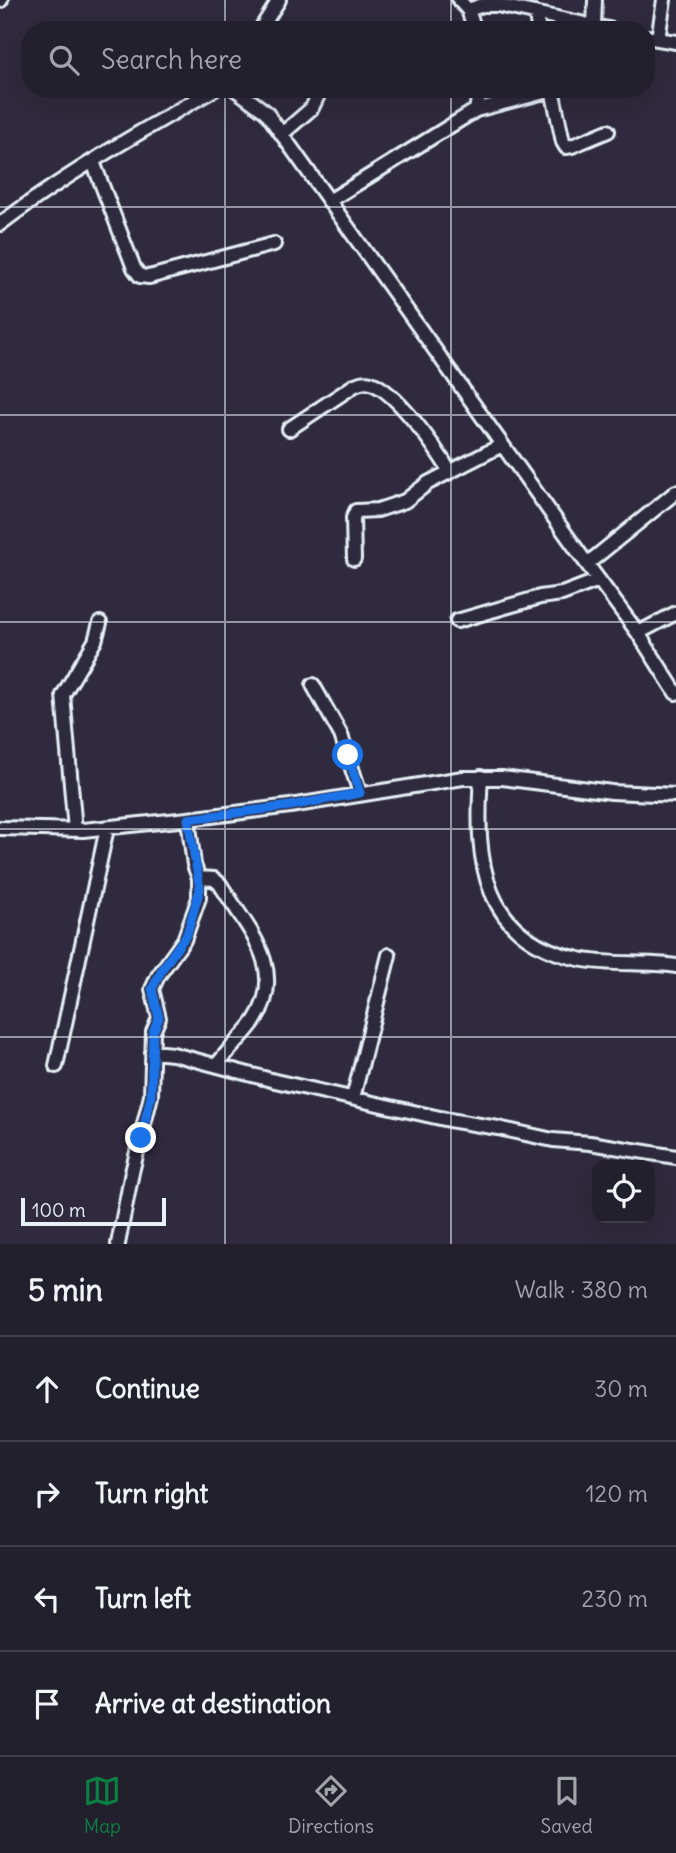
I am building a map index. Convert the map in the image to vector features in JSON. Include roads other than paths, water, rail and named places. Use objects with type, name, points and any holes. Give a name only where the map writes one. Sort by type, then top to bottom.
[{"type":"street","points":[[260,0],[276,4],[266,21]]},
{"type":"street","points":[[594,21],[595,0]]},
{"type":"street","points":[[655,28],[664,0]]},
{"type":"street","points":[[471,21],[463,5],[497,5],[574,21]]},
{"type":"street","points":[[535,13],[537,21]]},
{"type":"street","points":[[655,38],[676,42]]},
{"type":"street","points":[[0,224],[41,193],[200,98]]},
{"type":"street","points":[[247,98],[266,112]]},
{"type":"street","points":[[257,98],[638,633],[676,693]]},
{"type":"street","points":[[282,134],[313,108],[317,98]]},
{"type":"street","points":[[476,110],[478,98]]},
{"type":"street","points":[[329,201],[476,110],[522,98]]},
{"type":"street","points":[[554,98],[566,147],[608,131]]},
{"type":"street","points":[[93,162],[134,268],[140,276],[149,277],[274,244]]},
{"type":"street","points":[[289,429],[355,385],[370,382],[409,415],[450,471]]},
{"type":"street","points":[[354,559],[353,518],[356,511],[378,510],[405,501],[428,483],[502,445]]},
{"type":"street","points":[[587,565],[676,492]]},
{"type":"street","points":[[457,621],[540,597],[562,594],[599,580]]},
{"type":"street","points":[[638,633],[676,613]]},
{"type":"street","points":[[75,830],[63,695],[95,641],[100,623]]},
{"type":"street","points":[[313,685],[341,736],[360,793]]},
{"type":"street","points":[[0,828],[107,828],[290,806],[360,793],[481,777],[612,792],[676,796]]},
{"type":"street","points":[[481,777],[482,866],[496,903],[513,927],[525,937],[577,959],[615,964],[676,966]]},
{"type":"street","points":[[118,1244],[151,1096],[153,1032],[159,1018],[152,989],[187,934],[199,898],[199,878],[194,865],[188,819]]},
{"type":"street","points":[[56,1066],[107,828]]},
{"type":"street","points":[[199,878],[214,879],[220,884],[263,956],[268,970],[268,988],[256,1018],[216,1065]]},
{"type":"street","points":[[353,1098],[390,955]]},
{"type":"street","points":[[152,1052],[173,1054],[449,1120],[545,1139],[614,1146],[676,1157]]}]
